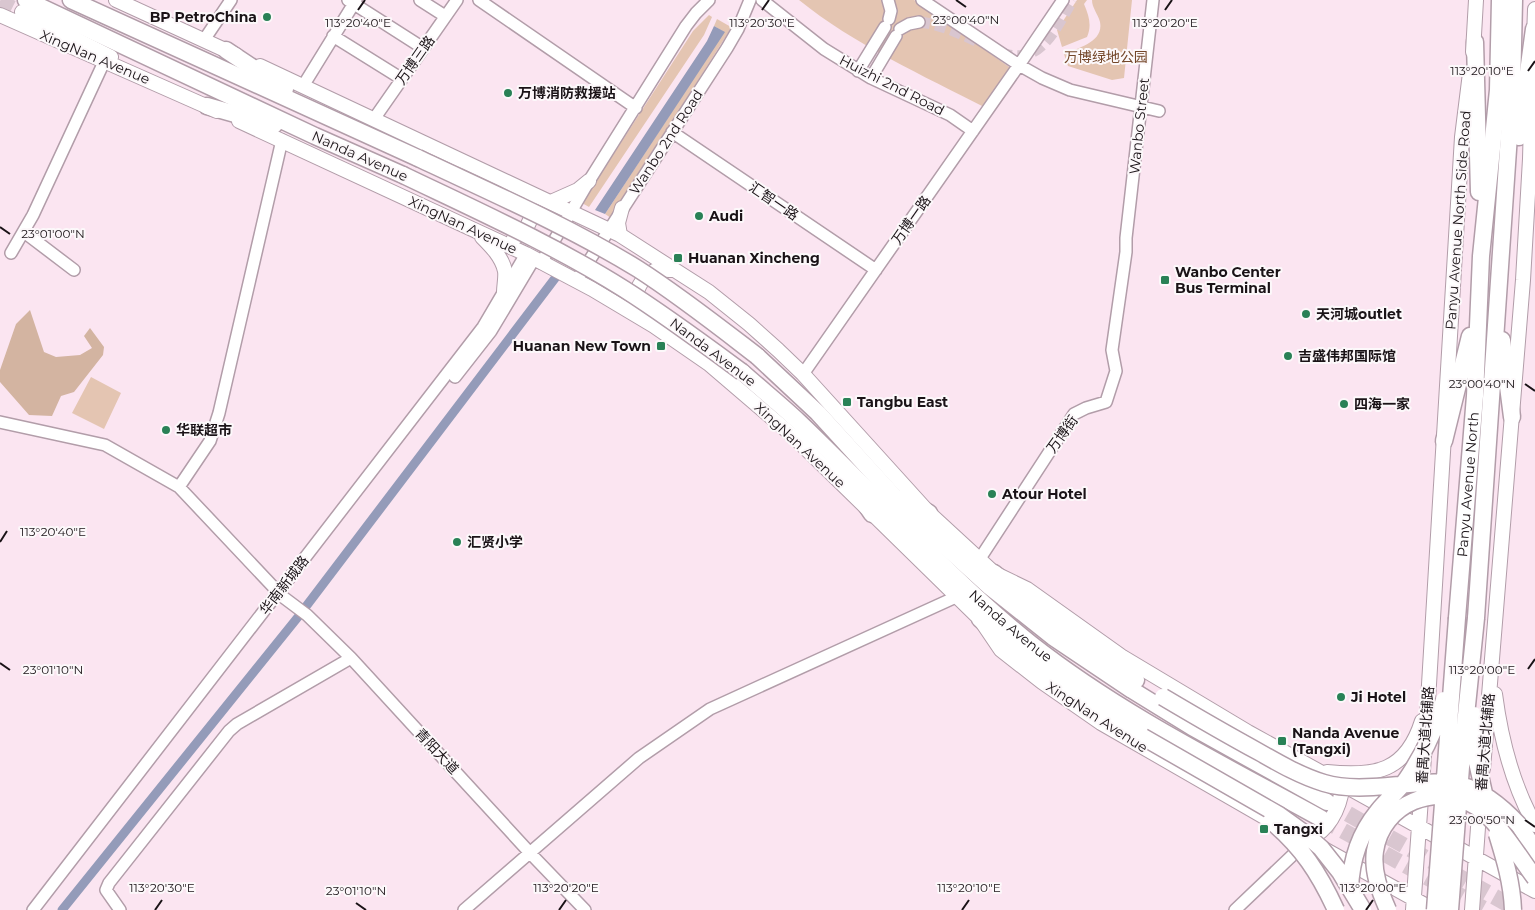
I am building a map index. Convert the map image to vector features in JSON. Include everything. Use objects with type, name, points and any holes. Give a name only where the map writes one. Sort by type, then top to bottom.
[{"type":"highway","name":"Nanda Avenue","points":[[71,0],[541,216],[638,269],[698,309],[757,356],[818,413],[914,518],[990,587],[1052,637],[1116,680],[1192,727],[1328,802]]},
{"type":"highway","name":"Panyu Avenue North","points":[[1434,910],[1475,396],[1481,256],[1498,90],[1500,0]]},
{"type":"highway","name":"Panyu Avenue North","points":[[1450,910],[1462,754],[1476,618],[1512,90],[1514,0]]},
{"type":"highway","name":"Nanda Avenue","points":[[24,6],[404,175],[535,239],[623,288],[684,328],[742,372],[798,421],[946,569],[1032,644],[1074,675],[1116,702],[1190,746],[1322,819]]},
{"type":"highway","points":[[1501,246],[1534,29]]},
{"type":"highway","points":[[1474,42],[1481,256]]},
{"type":"highway","points":[[226,50],[326,117]]},
{"type":"highway","points":[[207,106],[315,136]]},
{"type":"highway","points":[[1444,441],[1479,303]]},
{"type":"highway","points":[[1497,305],[1512,417]]},
{"type":"highway","points":[[836,459],[872,514]]},
{"type":"highway","points":[[888,489],[929,513]]},
{"type":"highway","points":[[994,573],[1064,630],[1126,674],[1281,765],[1308,778],[1345,788],[1440,782],[1453,783],[1478,792],[1502,807],[1519,824],[1535,856]]},
{"type":"highway","points":[[980,619],[1016,650],[1109,716],[1279,815],[1304,832],[1321,848],[1340,872],[1363,910]]},
{"type":"highway","points":[[1471,671],[1477,762],[1488,807],[1507,867],[1513,910]]},
{"type":"highway","points":[[1354,910],[1350,891],[1350,875],[1359,842],[1378,812],[1406,781],[1426,747],[1440,714],[1452,674]]},
{"type":"highway","points":[[1203,771],[1264,814],[1287,834],[1302,850],[1315,869],[1336,910]]},
{"type":"highway","points":[[1388,910],[1376,871],[1375,852],[1377,841],[1390,819],[1408,804],[1422,797],[1435,795],[1455,797],[1478,808],[1502,832],[1535,878]]},
{"type":"main road","name":"Panyu Avenue North Side Road","points":[[1444,441],[1462,137],[1474,42],[1476,0]]},
{"type":"main road","points":[[124,2],[614,232],[709,292],[748,324],[803,374],[929,513],[994,573],[1026,589],[1086,633],[1129,661],[1248,732],[1535,891]]},
{"type":"main road","points":[[24,6],[166,88]]},
{"type":"main road","points":[[1535,9],[1530,168],[1492,664],[1499,724],[1504,745],[1520,794],[1535,825]]},
{"type":"main road","name":"XingNan Avenue","points":[[0,16],[207,106],[496,240],[576,281],[640,318],[709,364],[792,435],[980,619],[1001,650],[1101,723],[1267,819],[1303,845]]},
{"type":"main road","points":[[551,202],[578,190],[589,181]]},
{"type":"main road","points":[[496,240],[512,238],[525,231],[532,216],[528,200],[517,186]]},
{"type":"main road","points":[[614,232],[622,208]]},
{"type":"main road","points":[[476,231],[492,246],[505,271],[504,292]]},
{"type":"main road","points":[[640,318],[634,304],[637,290],[645,277],[655,271],[674,270]]},
{"type":"main road","name":"番禺大道北铺路","points":[[1413,904],[1444,441]]},
{"type":"main road","name":"番禺大道北辅路","points":[[1472,910],[1492,664]]},
{"type":"main road","points":[[1319,771],[1362,774],[1386,768],[1397,760],[1410,746],[1428,701]]},
{"type":"main road","points":[[1303,845],[1317,836],[1331,820],[1340,803],[1343,784]]},
{"type":"main road","points":[[1303,845],[1413,904],[1434,910]]},
{"type":"main road","points":[[1303,845],[1344,910]]},
{"type":"street","points":[[204,40],[231,0]]},
{"type":"street","points":[[420,0],[446,16]]},
{"type":"street","name":"万博三路","points":[[374,119],[457,0]]},
{"type":"street","points":[[479,0],[636,108]]},
{"type":"street","points":[[534,259],[571,212],[686,26],[709,0]]},
{"type":"street","name":"Wanbo 2nd Road","points":[[622,208],[727,48],[738,29],[750,0]]},
{"type":"street","name":"Huizhi 2nd Road","points":[[762,0],[824,50],[858,71],[950,116],[973,131]]},
{"type":"street","points":[[858,71],[887,23],[891,11],[888,0]]},
{"type":"street","points":[[922,0],[1042,78],[1070,90],[1160,111]]},
{"type":"street","name":"万博一路","points":[[803,374],[1020,65],[1063,0]]},
{"type":"street","name":"Wanbo Street","points":[[1142,107],[1153,0]]},
{"type":"street","points":[[303,86],[353,1],[423,48]]},
{"type":"street","points":[[871,78],[898,32],[909,24],[919,22]]},
{"type":"street","points":[[333,36],[402,79]]},
{"type":"street","points":[[11,253],[33,215],[104,62]]},
{"type":"street","name":"万博街","points":[[979,560],[1074,414],[1106,402],[1110,395],[1116,371],[1112,350],[1126,252],[1126,238],[1142,107]]},
{"type":"street","name":"汇智一路","points":[[672,132],[876,270]]},
{"type":"street","points":[[179,487],[210,441],[219,413],[282,140]]},
{"type":"street","points":[[24,232],[74,270]]},
{"type":"street","points":[[576,281],[614,232]]},
{"type":"street","name":"华南新城路","points":[[284,598],[483,327],[504,292],[534,259]]},
{"type":"street","name":"华南新城路","points":[[34,910],[215,680],[284,598],[413,428],[491,331],[534,259]]},
{"type":"street","name":"青阳大道","points":[[0,422],[105,445],[179,487],[284,598],[306,615],[351,658],[530,853],[585,910]]},
{"type":"street","points":[[464,910],[639,758],[710,708],[956,596]]},
{"type":"street","points":[[120,910],[106,890],[109,883],[229,731],[237,724],[351,658]]},
{"type":"street","name":"华南新城路","points":[[42,910],[215,680]]},
{"type":"street","points":[[1235,910],[1303,845]]},
{"type":"green space","points":[[799,0],[914,0],[1012,69],[986,108],[866,45],[842,31]]},
{"type":"green space","name":"万博绿地公园","points":[[1077,0],[1087,0],[1084,4],[1089,21],[1089,33],[1087,37],[1062,47],[1057,30]]},
{"type":"green space","name":"万博绿地公园","points":[[1092,0],[1132,0],[1124,78],[1112,80],[1068,66],[1064,54],[1083,47],[1098,35],[1100,22]]},
{"type":"green space","points":[[709,15],[712,17],[704,35],[589,207],[582,203],[693,31]]},
{"type":"green space","points":[[717,19],[731,27],[728,33],[611,218],[605,214],[724,32],[714,26]]},
{"type":"green space","points":[[91,377],[121,393],[104,429],[72,413]]},
{"type":"shaded area","points":[[30,310],[44,352],[56,357],[80,355],[92,348],[84,336],[90,328],[104,347],[103,355],[74,392],[61,396],[52,416],[29,415],[0,382],[0,370],[16,324]]},
{"type":"water","points":[[714,26],[725,32],[605,214],[595,210],[707,41]]},
{"type":"waterway","points":[[62,910],[298,617],[556,277]]},
{"type":"tunnel","points":[[1001,53],[1022,56],[1041,47],[1073,0]]},
{"type":"tunnel","points":[[0,1],[22,12]]},
{"type":"tunnel","points":[[919,22],[941,27],[976,41]]},
{"type":"tunnel","points":[[1327,802],[1518,910]]},
{"type":"tunnel","points":[[1322,819],[1486,910]]},
{"type":"place","name":"BP PetroChina","points":[[267,17]]},
{"type":"place","name":"万博消防救援站","points":[[508,93]]},
{"type":"place","name":"Audi","points":[[699,216]]},
{"type":"place","name":"Huanan Xincheng","points":[[678,258]]},
{"type":"place","name":"Wanbo Center Bus Terminal","points":[[1165,280]]},
{"type":"place","name":"天河城outlet","points":[[1306,314]]},
{"type":"place","name":"Huanan New Town","points":[[661,346]]},
{"type":"place","name":"吉盛伟邦国际馆","points":[[1288,356]]},
{"type":"place","name":"Tangbu East","points":[[847,402]]},
{"type":"place","name":"四海一家","points":[[1344,404]]},
{"type":"place","name":"华联超市","points":[[166,430]]},
{"type":"place","name":"Atour Hotel","points":[[992,494]]},
{"type":"place","name":"汇贤小学","points":[[457,542]]},
{"type":"place","name":"Ji Hotel","points":[[1341,697]]},
{"type":"place","name":"Nanda Avenue (Tangxi)","points":[[1282,741]]},
{"type":"place","name":"Tangxi","points":[[1264,829]]}]
